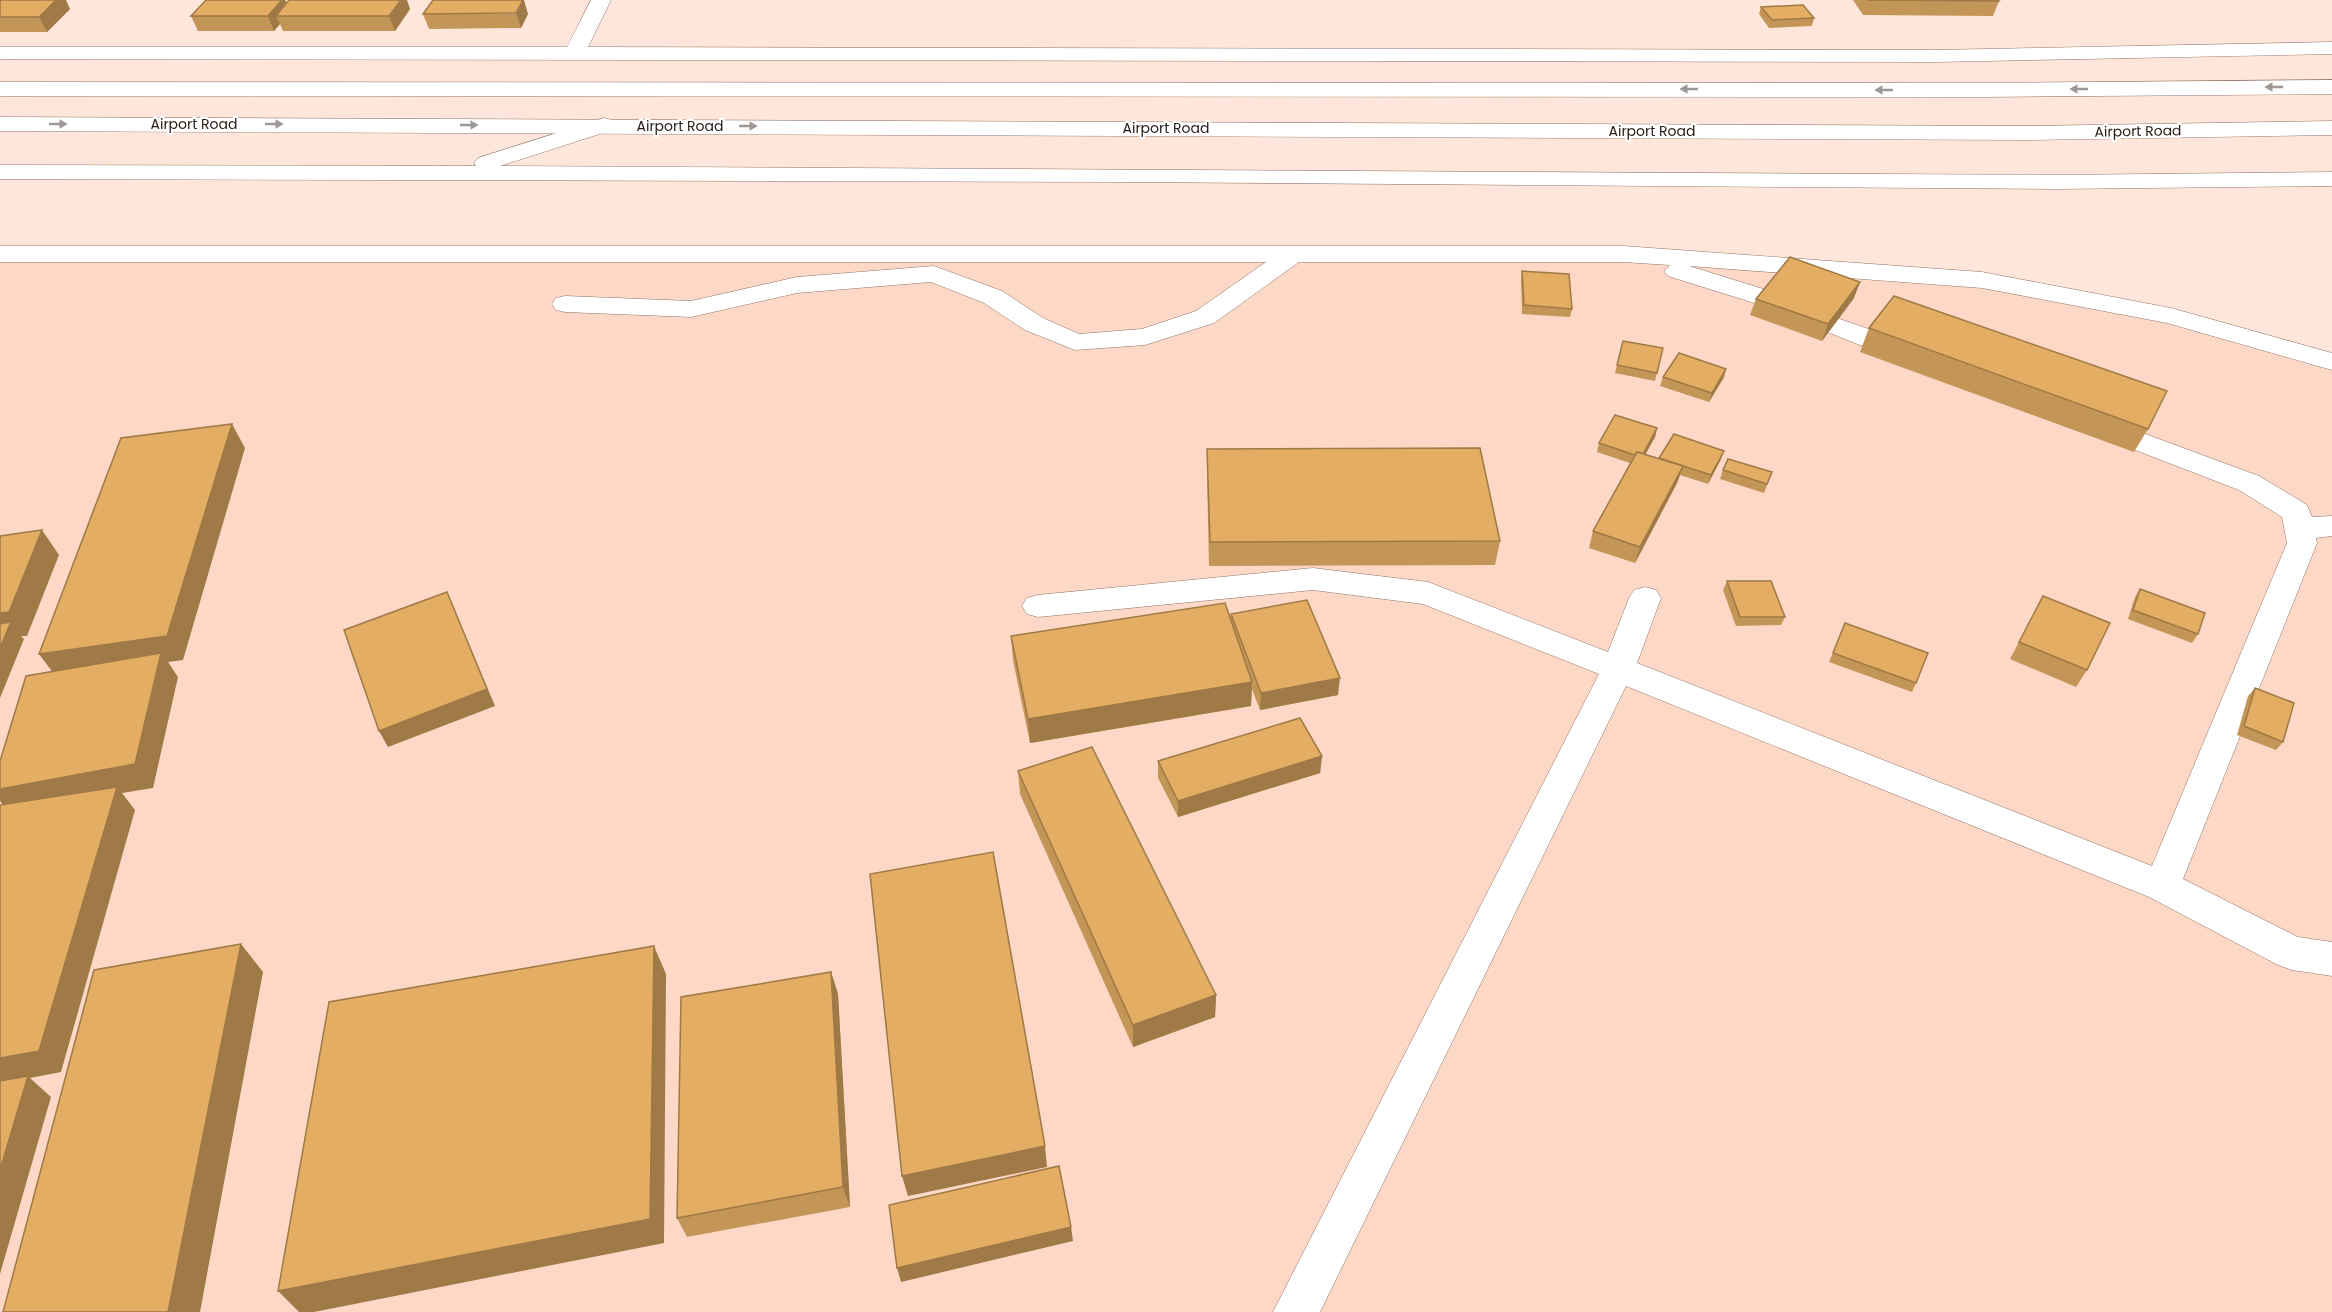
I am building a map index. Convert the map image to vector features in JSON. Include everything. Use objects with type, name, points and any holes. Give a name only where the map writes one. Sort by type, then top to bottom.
[{"type":"street","points":[[574,54],[601,0]]},
{"type":"street","points":[[0,53],[1936,56],[2332,48]]},
{"type":"street","points":[[209,88],[238,53]]},
{"type":"street","points":[[1054,89],[1056,55]]},
{"type":"street","points":[[0,89],[1994,90],[2332,87]]},
{"type":"street","points":[[1325,89],[1329,129]]},
{"type":"street","name":"Airport Road","points":[[0,124],[2029,133],[2332,128]]},
{"type":"street","points":[[455,173],[604,125]]},
{"type":"street","points":[[0,172],[1100,175],[2056,183],[2332,179]]},
{"type":"street","points":[[0,254],[1623,254],[1982,280],[2171,316],[2332,362]]},
{"type":"street","points":[[565,304],[691,309],[797,285],[934,274],[993,297],[1034,324],[1075,342],[1145,337],[1205,317],[1293,254]]},
{"type":"street","points":[[1623,254],[1764,298]]},
{"type":"street","points":[[1834,325],[1870,339]]},
{"type":"street","points":[[2140,441],[2249,483],[2296,512],[2302,543],[2162,886]]},
{"type":"street","points":[[2299,529],[2332,526]]},
{"type":"street","points":[[1038,606],[1313,579],[1428,593],[2162,886],[2292,952],[2332,959]]},
{"type":"street","points":[[1296,1312],[1618,669],[1645,598]]},
{"type":"shaded area","points":[[0,254],[1623,254],[1982,280],[2171,316],[2332,362],[2332,1312],[0,1312]]},
{"type":"building","points":[[0,0],[56,0],[39,17],[0,17]]},
{"type":"building","points":[[206,0],[282,0],[268,16],[191,16]]},
{"type":"building","points":[[289,0],[401,0],[389,16],[276,16]]},
{"type":"building","points":[[433,0],[523,0],[516,13],[423,14]]},
{"type":"building","points":[[1867,0],[1998,0],[1999,1]]},
{"type":"building","points":[[1803,5],[1814,18],[1772,20],[1761,7]]},
{"type":"building","points":[[1790,257],[1860,282],[1828,324],[1756,299]]},
{"type":"building","points":[[1522,271],[1569,274],[1572,309],[1524,305]]},
{"type":"building","points":[[1894,296],[2167,391],[2148,429],[1869,328]]},
{"type":"building","points":[[1623,341],[1663,348],[1657,373],[1617,365]]},
{"type":"building","points":[[1679,353],[1726,369],[1712,393],[1663,377]]},
{"type":"building","points":[[1615,415],[1657,428],[1643,454],[1637,452],[1635,455],[1599,443]]},
{"type":"building","points":[[232,424],[167,636],[39,654],[121,438]]},
{"type":"building","points":[[1674,434],[1724,451],[1711,475],[1659,458]]},
{"type":"building","points":[[1480,448],[1500,541],[1210,542],[1207,449]]},
{"type":"building","points":[[1637,452],[1683,466],[1640,547],[1593,531]]},
{"type":"building","points":[[1728,459],[1772,472],[1767,484],[1723,470]]},
{"type":"building","points":[[42,530],[9,612],[0,613],[0,536]]},
{"type":"building","points":[[1727,581],[1771,581],[1785,617],[1740,617]]},
{"type":"building","points":[[2140,589],[2205,613],[2198,634],[2133,610]]},
{"type":"building","points":[[447,592],[487,689],[379,731],[344,630]]},
{"type":"building","points":[[2043,596],[2110,623],[2087,670],[2019,642]]},
{"type":"building","points":[[1307,600],[1340,678],[1261,693],[1231,614]]},
{"type":"building","points":[[1225,603],[1252,682],[1028,719],[1011,636]]},
{"type":"building","points":[[11,622],[0,648],[0,624]]},
{"type":"building","points":[[1845,623],[1928,653],[1916,683],[1833,653]]},
{"type":"building","points":[[161,653],[135,764],[0,789],[0,761],[26,676]]},
{"type":"building","points":[[2255,688],[2294,703],[2283,742],[2244,726]]},
{"type":"building","points":[[1300,718],[1322,756],[1178,801],[1158,761]]},
{"type":"building","points":[[1092,747],[1216,995],[1133,1025],[1018,771]]},
{"type":"building","points":[[117,787],[39,1051],[0,1058],[0,805]]},
{"type":"building","points":[[993,852],[1045,1146],[902,1176],[870,874]]},
{"type":"building","points":[[241,944],[168,1312],[3,1312],[94,970]]},
{"type":"building","points":[[654,946],[650,1219],[278,1291],[329,1002]]},
{"type":"building","points":[[831,972],[843,1187],[677,1218],[681,997]]},
{"type":"building","points":[[28,1076],[0,1170],[0,1081]]},
{"type":"building","points":[[1059,1166],[1071,1227],[897,1268],[889,1205]]}]
